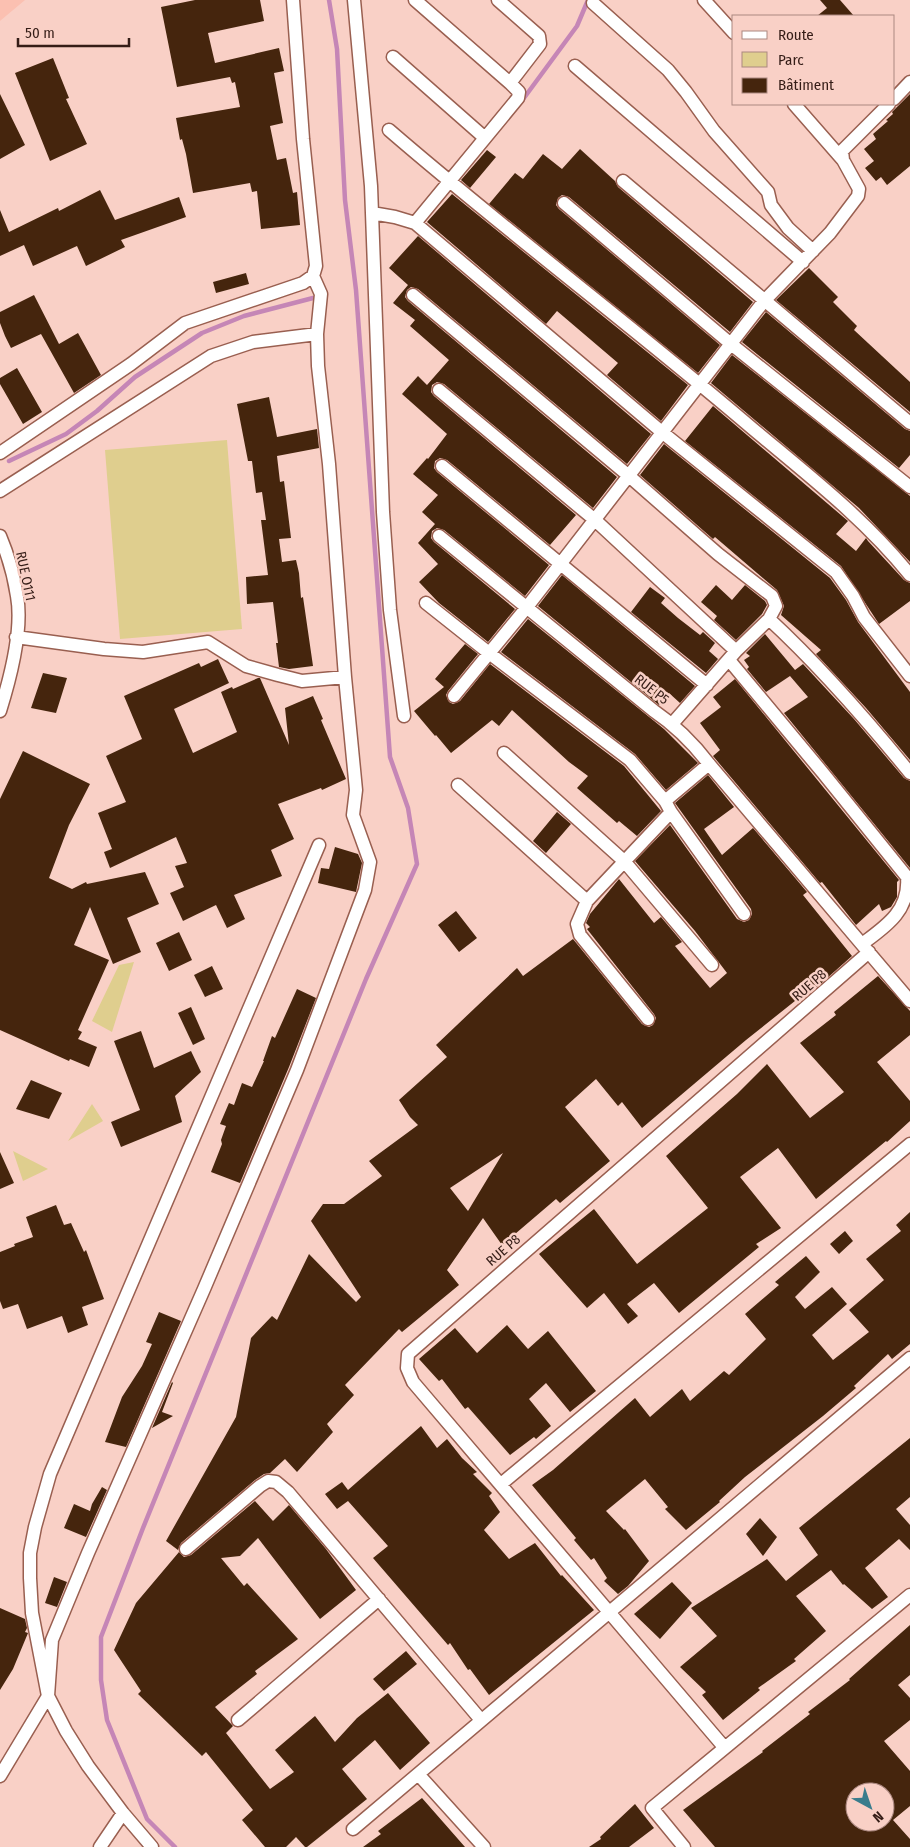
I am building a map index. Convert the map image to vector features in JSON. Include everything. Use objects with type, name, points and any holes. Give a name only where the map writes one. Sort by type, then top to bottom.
[{"type":"street","points":[[0,453],[131,364],[186,323],[303,283],[313,276],[316,266],[293,0]]},
{"type":"street","points":[[354,0],[372,214],[385,542],[390,610],[404,716]]},
{"type":"street","points":[[414,0],[519,92],[518,98],[415,223]]},
{"type":"street","points":[[498,0],[539,36],[540,44],[510,84]]},
{"type":"street","points":[[704,0],[732,31]]},
{"type":"street","points":[[593,3],[668,70],[714,131],[768,192],[771,205],[788,228],[813,251]]},
{"type":"street","points":[[392,57],[485,138]]},
{"type":"street","points":[[575,66],[803,262]]},
{"type":"street","points":[[895,98],[910,82]]},
{"type":"street","points":[[454,696],[527,607],[764,301],[813,251],[858,196],[859,189],[843,160],[795,105]]},
{"type":"street","points":[[843,160],[842,151],[888,105]]},
{"type":"street","points":[[388,130],[449,182],[701,384],[862,522],[910,575]]},
{"type":"street","points":[[623,181],[910,423]]},
{"type":"street","points":[[564,203],[731,344],[910,487]]},
{"type":"street","points":[[372,214],[395,217],[415,223],[663,433],[836,572],[853,596],[864,617],[910,676]]},
{"type":"street","points":[[0,1776],[48,1696],[52,1640],[297,1070],[365,890],[370,862],[353,815],[356,790],[345,677],[329,464],[318,366],[317,334],[321,294],[313,276]]},
{"type":"street","points":[[413,295],[629,476],[718,554],[772,596],[776,606],[769,619],[732,656],[672,724]]},
{"type":"street","points":[[0,491],[211,356],[253,342],[317,334]]},
{"type":"street","points":[[439,390],[595,520],[732,656],[907,877],[910,886],[904,913],[865,948]]},
{"type":"street","points":[[442,466],[708,685]]},
{"type":"street","name":"RUE O111","points":[[0,536],[11,568],[18,598],[16,637],[9,681],[0,710]]},
{"type":"street","name":"RUE P5","points":[[439,536],[672,724],[693,744],[910,1001]]},
{"type":"street","points":[[426,603],[488,653],[630,760],[668,807],[744,914]]},
{"type":"street","points":[[769,619],[804,652],[855,706],[910,773]]},
{"type":"street","points":[[16,637],[104,649],[143,652],[208,642],[246,666],[278,675],[302,680],[345,677]]},
{"type":"street","points":[[504,753],[624,861],[712,965]]},
{"type":"street","points":[[648,1019],[580,935],[577,924],[587,901],[638,848],[668,807],[709,764]]},
{"type":"street","points":[[458,785],[587,901]]},
{"type":"street","points":[[152,1847],[123,1813],[66,1731],[48,1696],[32,1613],[30,1553],[35,1527],[50,1474],[319,846]]},
{"type":"street","name":"RUE P8","points":[[724,1747],[413,1382],[407,1368],[408,1354],[865,948]]},
{"type":"street","points":[[501,1484],[910,1144]]},
{"type":"street","points":[[353,1829],[910,1358]]},
{"type":"street","points":[[186,1549],[260,1486],[268,1481],[276,1482],[288,1492],[481,1720]]},
{"type":"street","points":[[684,1847],[652,1808],[910,1595]]},
{"type":"street","points":[[238,1720],[378,1599]]},
{"type":"street","points":[[418,1774],[484,1847]]},
{"type":"street","points":[[100,1847],[123,1813]]},
{"type":"shaded area","points":[[0,0],[25,0],[0,21]]},
{"type":"green space","points":[[227,440],[242,629],[120,639],[105,450]]},
{"type":"green space","points":[[134,962],[112,1032],[92,1021],[119,965]]},
{"type":"green space","points":[[92,1104],[103,1121],[68,1141]]},
{"type":"green space","points":[[13,1151],[48,1169],[23,1181]]},
{"type":"building","points":[[195,0],[260,0],[264,21],[208,33],[215,63],[279,48],[284,71],[274,73],[283,123],[270,126],[277,160],[286,158],[293,193],[297,192],[300,225],[261,229],[257,191],[252,192],[250,183],[193,193],[186,154],[182,139],[180,140],[176,118],[240,107],[235,82],[232,83],[230,77],[177,87],[161,7]]},
{"type":"building","points":[[820,0],[840,0],[853,15],[818,15],[827,8]]},
{"type":"building","points":[[53,58],[69,98],[66,99],[87,144],[50,161],[15,73]]},
{"type":"building","points":[[0,94],[25,145],[0,159]]},
{"type":"building","points":[[910,94],[910,166],[887,185],[881,177],[876,181],[865,168],[874,161],[864,149],[876,139],[873,134],[888,121],[886,120],[893,114],[892,112]]},
{"type":"building","points":[[580,149],[615,181],[618,187],[753,302],[730,332],[569,197],[562,195],[558,198],[556,205],[559,209],[720,345],[698,373],[489,204],[515,173],[523,179],[543,154],[562,169]]},
{"type":"building","points":[[487,150],[496,157],[470,188],[461,180]]},
{"type":"building","points":[[100,190],[115,220],[179,197],[186,217],[121,240],[125,247],[86,266],[77,246],[33,266],[24,245],[0,256],[0,210],[9,232],[58,208],[59,211]]},
{"type":"building","points":[[452,194],[688,385],[661,421],[607,375],[618,363],[557,311],[546,324],[427,222]]},
{"type":"building","points":[[418,236],[651,434],[627,464],[418,289],[411,287],[407,290],[405,297],[408,301],[617,477],[593,508],[444,384],[437,382],[432,385],[431,392],[434,396],[576,515],[550,545],[447,460],[440,458],[435,461],[434,468],[437,472],[549,565],[525,596],[444,530],[437,528],[432,531],[431,538],[434,542],[515,609],[488,642],[439,603],[419,582],[438,564],[418,543],[435,524],[422,512],[438,495],[413,474],[428,459],[447,434],[402,394],[418,376],[427,385],[449,360],[410,326],[415,320],[393,303],[408,285],[389,268]]},
{"type":"building","points":[[809,268],[838,297],[833,302],[857,326],[854,330],[910,382],[910,412],[776,300]]},
{"type":"building","points":[[246,273],[249,284],[216,293],[213,282]]},
{"type":"building","points":[[34,295],[59,344],[78,333],[101,375],[74,393],[41,334],[11,348],[5,336],[0,323],[0,312]]},
{"type":"building","points":[[766,312],[905,429],[910,431],[910,455],[899,468],[742,342]]},
{"type":"building","points":[[732,355],[910,496],[910,562],[859,508],[711,383]]},
{"type":"building","points":[[17,368],[42,412],[23,424],[0,384],[0,378]]},
{"type":"building","points":[[269,397],[277,437],[317,429],[319,448],[277,456],[280,482],[284,481],[291,538],[279,539],[282,562],[296,560],[313,666],[289,669],[279,667],[273,602],[247,604],[246,577],[268,575],[261,520],[266,520],[262,492],[256,493],[252,461],[248,461],[237,404]]},
{"type":"building","points":[[713,406],[848,521],[836,534],[856,551],[866,538],[904,580],[910,583],[910,601],[879,624],[841,566],[685,441]]},
{"type":"building","points":[[664,444],[830,578],[846,600],[858,622],[910,692],[910,760],[866,708],[816,654],[821,650],[781,615],[784,606],[777,590],[715,537],[713,539],[640,475]]},
{"type":"building","points":[[562,575],[695,686],[680,703],[669,693],[659,705],[538,606]]},
{"type":"building","points":[[716,585],[732,600],[745,585],[765,601],[767,605],[762,614],[736,640],[714,620],[717,616],[701,602]]},
{"type":"building","points":[[650,587],[665,598],[661,603],[678,618],[700,635],[703,632],[715,643],[709,651],[718,659],[706,673],[631,612]]},
{"type":"building","points":[[528,619],[664,729],[698,763],[666,790],[635,754],[501,652]]},
{"type":"building","points":[[765,634],[795,670],[803,664],[854,719],[904,778],[910,781],[910,868],[784,713],[808,697],[790,676],[766,692],[747,669],[749,667],[744,660],[750,656],[746,653]]},
{"type":"building","points":[[465,644],[478,654],[448,691],[446,695],[449,702],[453,704],[460,701],[490,664],[624,766],[661,811],[637,836],[619,821],[617,823],[577,788],[588,776],[569,762],[512,710],[499,726],[492,720],[451,753],[435,736],[414,711],[444,687],[435,679]]},
{"type":"building","points":[[218,659],[229,683],[174,709],[193,753],[237,732],[221,692],[260,678],[289,745],[285,708],[313,696],[346,779],[322,790],[321,788],[278,804],[294,839],[271,850],[282,876],[234,895],[245,919],[227,928],[216,905],[183,921],[170,893],[184,887],[175,866],[187,863],[176,837],[110,868],[104,852],[112,849],[98,813],[126,802],[106,756],[142,739],[124,696],[199,663],[201,667]]},
{"type":"building","points":[[43,673],[67,678],[56,713],[31,708]]},
{"type":"building","points":[[735,679],[899,880],[897,882],[897,897],[891,907],[882,911],[879,904],[856,925],[822,882],[820,883],[713,756],[720,750],[700,723],[721,707],[713,697]]},
{"type":"building","points":[[23,751],[90,784],[69,825],[49,878],[72,889],[86,882],[87,884],[145,872],[159,904],[127,918],[141,952],[113,964],[90,907],[74,945],[109,960],[78,1030],[82,1032],[78,1039],[97,1047],[89,1067],[70,1059],[69,1061],[0,1030],[0,799]]},
{"type":"building","points":[[708,775],[734,807],[704,829],[722,855],[753,828],[807,892],[803,895],[852,956],[817,987],[815,985],[746,1040],[642,1128],[622,1102],[618,1106],[596,1079],[565,1107],[610,1161],[560,1203],[556,1199],[502,1245],[483,1218],[447,1270],[459,1285],[402,1332],[399,1329],[345,1385],[354,1395],[327,1424],[333,1432],[297,1472],[285,1459],[270,1473],[264,1474],[255,1480],[181,1543],[178,1550],[166,1541],[236,1417],[251,1338],[272,1316],[277,1320],[309,1254],[356,1302],[361,1297],[311,1221],[323,1204],[344,1204],[382,1176],[369,1161],[418,1125],[410,1117],[399,1100],[447,1057],[436,1045],[517,968],[523,976],[573,939],[642,1024],[649,1027],[653,1025],[656,1018],[654,1014],[587,929],[590,927],[586,923],[590,914],[619,879],[654,923],[661,917],[682,942],[675,946],[710,988],[727,973],[695,931],[635,861],[670,825],[737,919],[744,922],[749,920],[752,914],[751,909],[675,803]],"holes":[[[503,1153],[468,1211],[450,1188]]]},
{"type":"building","points":[[557,812],[571,824],[546,853],[533,841]]},
{"type":"building","points":[[335,847],[358,854],[362,863],[356,892],[318,883],[321,868],[329,869]]},
{"type":"building","points":[[456,911],[477,938],[459,952],[438,925]]},
{"type":"building","points":[[179,932],[192,960],[169,971],[156,943]]},
{"type":"building","points":[[212,966],[223,989],[205,997],[194,975]]},
{"type":"building","points":[[878,976],[910,1011],[910,1035],[877,1062],[910,1101],[910,1121],[816,1199],[778,1148],[740,1177],[781,1228],[756,1244],[759,1247],[679,1313],[654,1283],[627,1304],[638,1316],[628,1324],[604,1293],[587,1308],[539,1254],[594,1209],[637,1264],[708,1208],[666,1156],[737,1094],[767,1064],[810,1118],[844,1092],[800,1043],[836,1015],[834,1012]]},
{"type":"building","points":[[297,989],[316,998],[240,1183],[211,1172],[222,1144],[221,1140],[226,1126],[220,1124],[229,1103],[234,1105],[242,1083],[252,1087],[264,1061],[272,1036],[275,1038]]},
{"type":"building","points":[[191,1007],[205,1039],[193,1045],[178,1013]]},
{"type":"building","points":[[141,1031],[154,1068],[191,1051],[201,1072],[175,1096],[182,1122],[121,1147],[111,1122],[140,1110],[114,1041]]},
{"type":"building","points":[[31,1080],[62,1093],[49,1119],[16,1109]]},
{"type":"building","points":[[0,1152],[14,1183],[0,1189]]},
{"type":"building","points":[[56,1205],[64,1225],[71,1223],[84,1252],[86,1250],[104,1299],[82,1307],[88,1325],[68,1333],[62,1316],[27,1329],[18,1304],[3,1309],[0,1301],[0,1252],[33,1237],[26,1217]]},
{"type":"building","points":[[910,1212],[910,1344],[892,1359],[888,1354],[854,1386],[856,1388],[745,1477],[720,1502],[686,1530],[665,1509],[668,1507],[645,1479],[606,1511],[625,1529],[649,1561],[628,1586],[618,1594],[604,1581],[607,1578],[594,1558],[591,1560],[574,1540],[576,1538],[532,1485],[553,1470],[635,1398],[650,1417],[682,1389],[690,1401],[724,1371],[729,1375],[766,1339],[745,1314],[779,1285],[775,1282],[806,1256],[820,1272],[795,1297],[805,1309],[832,1287],[847,1304],[812,1335],[833,1360],[869,1332],[849,1310],[884,1280],[866,1259],[901,1231],[896,1225]]},
{"type":"building","points":[[845,1231],[853,1241],[839,1254],[830,1244]]},
{"type":"building","points":[[159,1312],[181,1321],[126,1447],[105,1442],[122,1397],[142,1366],[152,1344],[146,1342]]},
{"type":"building","points":[[507,1325],[528,1349],[548,1331],[596,1391],[570,1412],[546,1383],[529,1399],[551,1426],[536,1439],[534,1437],[510,1455],[468,1407],[465,1409],[442,1379],[439,1381],[419,1359],[455,1328],[477,1353]]},
{"type":"building","points":[[172,1382],[162,1412],[173,1416],[152,1428]]},
{"type":"building","points":[[421,1426],[437,1448],[447,1439],[462,1458],[477,1472],[473,1474],[492,1493],[489,1496],[500,1512],[484,1530],[509,1559],[535,1543],[561,1576],[594,1610],[489,1695],[470,1669],[468,1670],[450,1643],[448,1645],[373,1558],[388,1546],[348,1501],[337,1509],[325,1494],[342,1482],[348,1490]]},
{"type":"building","points":[[910,1438],[910,1497],[896,1509],[910,1525],[910,1550],[899,1539],[865,1568],[888,1597],[872,1609],[843,1585],[831,1570],[796,1596],[826,1631],[794,1659],[796,1661],[758,1688],[760,1690],[723,1720],[702,1695],[706,1692],[680,1667],[717,1636],[691,1608],[767,1559],[786,1581],[818,1555],[799,1528]]},
{"type":"building","points":[[102,1487],[107,1490],[86,1537],[64,1528],[74,1504],[90,1511]]},
{"type":"building","points":[[255,1501],[273,1521],[289,1505],[326,1549],[356,1590],[320,1619],[258,1538],[240,1556],[221,1558],[244,1586],[247,1583],[298,1639],[255,1671],[257,1674],[215,1707],[233,1726],[226,1733],[270,1789],[294,1772],[275,1750],[315,1716],[335,1742],[357,1718],[388,1693],[430,1743],[400,1770],[375,1740],[342,1769],[367,1799],[307,1847],[296,1837],[286,1847],[265,1847],[242,1820],[253,1810],[206,1752],[202,1756],[138,1694],[141,1691],[114,1650],[136,1603],[179,1552],[184,1557],[191,1555]]},
{"type":"building","points":[[760,1518],[777,1537],[763,1556],[746,1534]]},
{"type":"building","points":[[54,1577],[67,1582],[57,1607],[45,1603]]},
{"type":"building","points":[[672,1582],[692,1603],[660,1639],[634,1614]]},
{"type":"building","points":[[0,1608],[25,1619],[27,1628],[25,1632],[28,1633],[13,1669],[0,1690]]},
{"type":"building","points":[[910,1625],[910,1675],[898,1685],[910,1698],[910,1720],[884,1741],[910,1771],[910,1806],[895,1818],[895,1782],[845,1782],[845,1832],[895,1832],[895,1822],[910,1839],[910,1847],[715,1847],[683,1810],[763,1752],[810,1714],[808,1712],[850,1680]]},
{"type":"building","points":[[406,1651],[417,1664],[384,1691],[373,1679]]},
{"type":"building","points":[[422,1798],[465,1847],[363,1847],[381,1834],[378,1831]]},
{"type":"building","points":[[635,1804],[654,1828],[629,1847],[589,1847],[601,1839],[600,1837]]},
{"type":"waterway","points":[[175,1847],[147,1819],[107,1720],[101,1680],[101,1637],[143,1528],[366,979],[417,864],[408,808],[390,757],[356,290],[345,200],[337,49],[329,0]]},
{"type":"waterway","points":[[521,102],[577,26],[588,0]]},
{"type":"waterway","points":[[9,461],[66,434],[97,411],[135,377],[202,333],[244,316],[313,298]]}]
